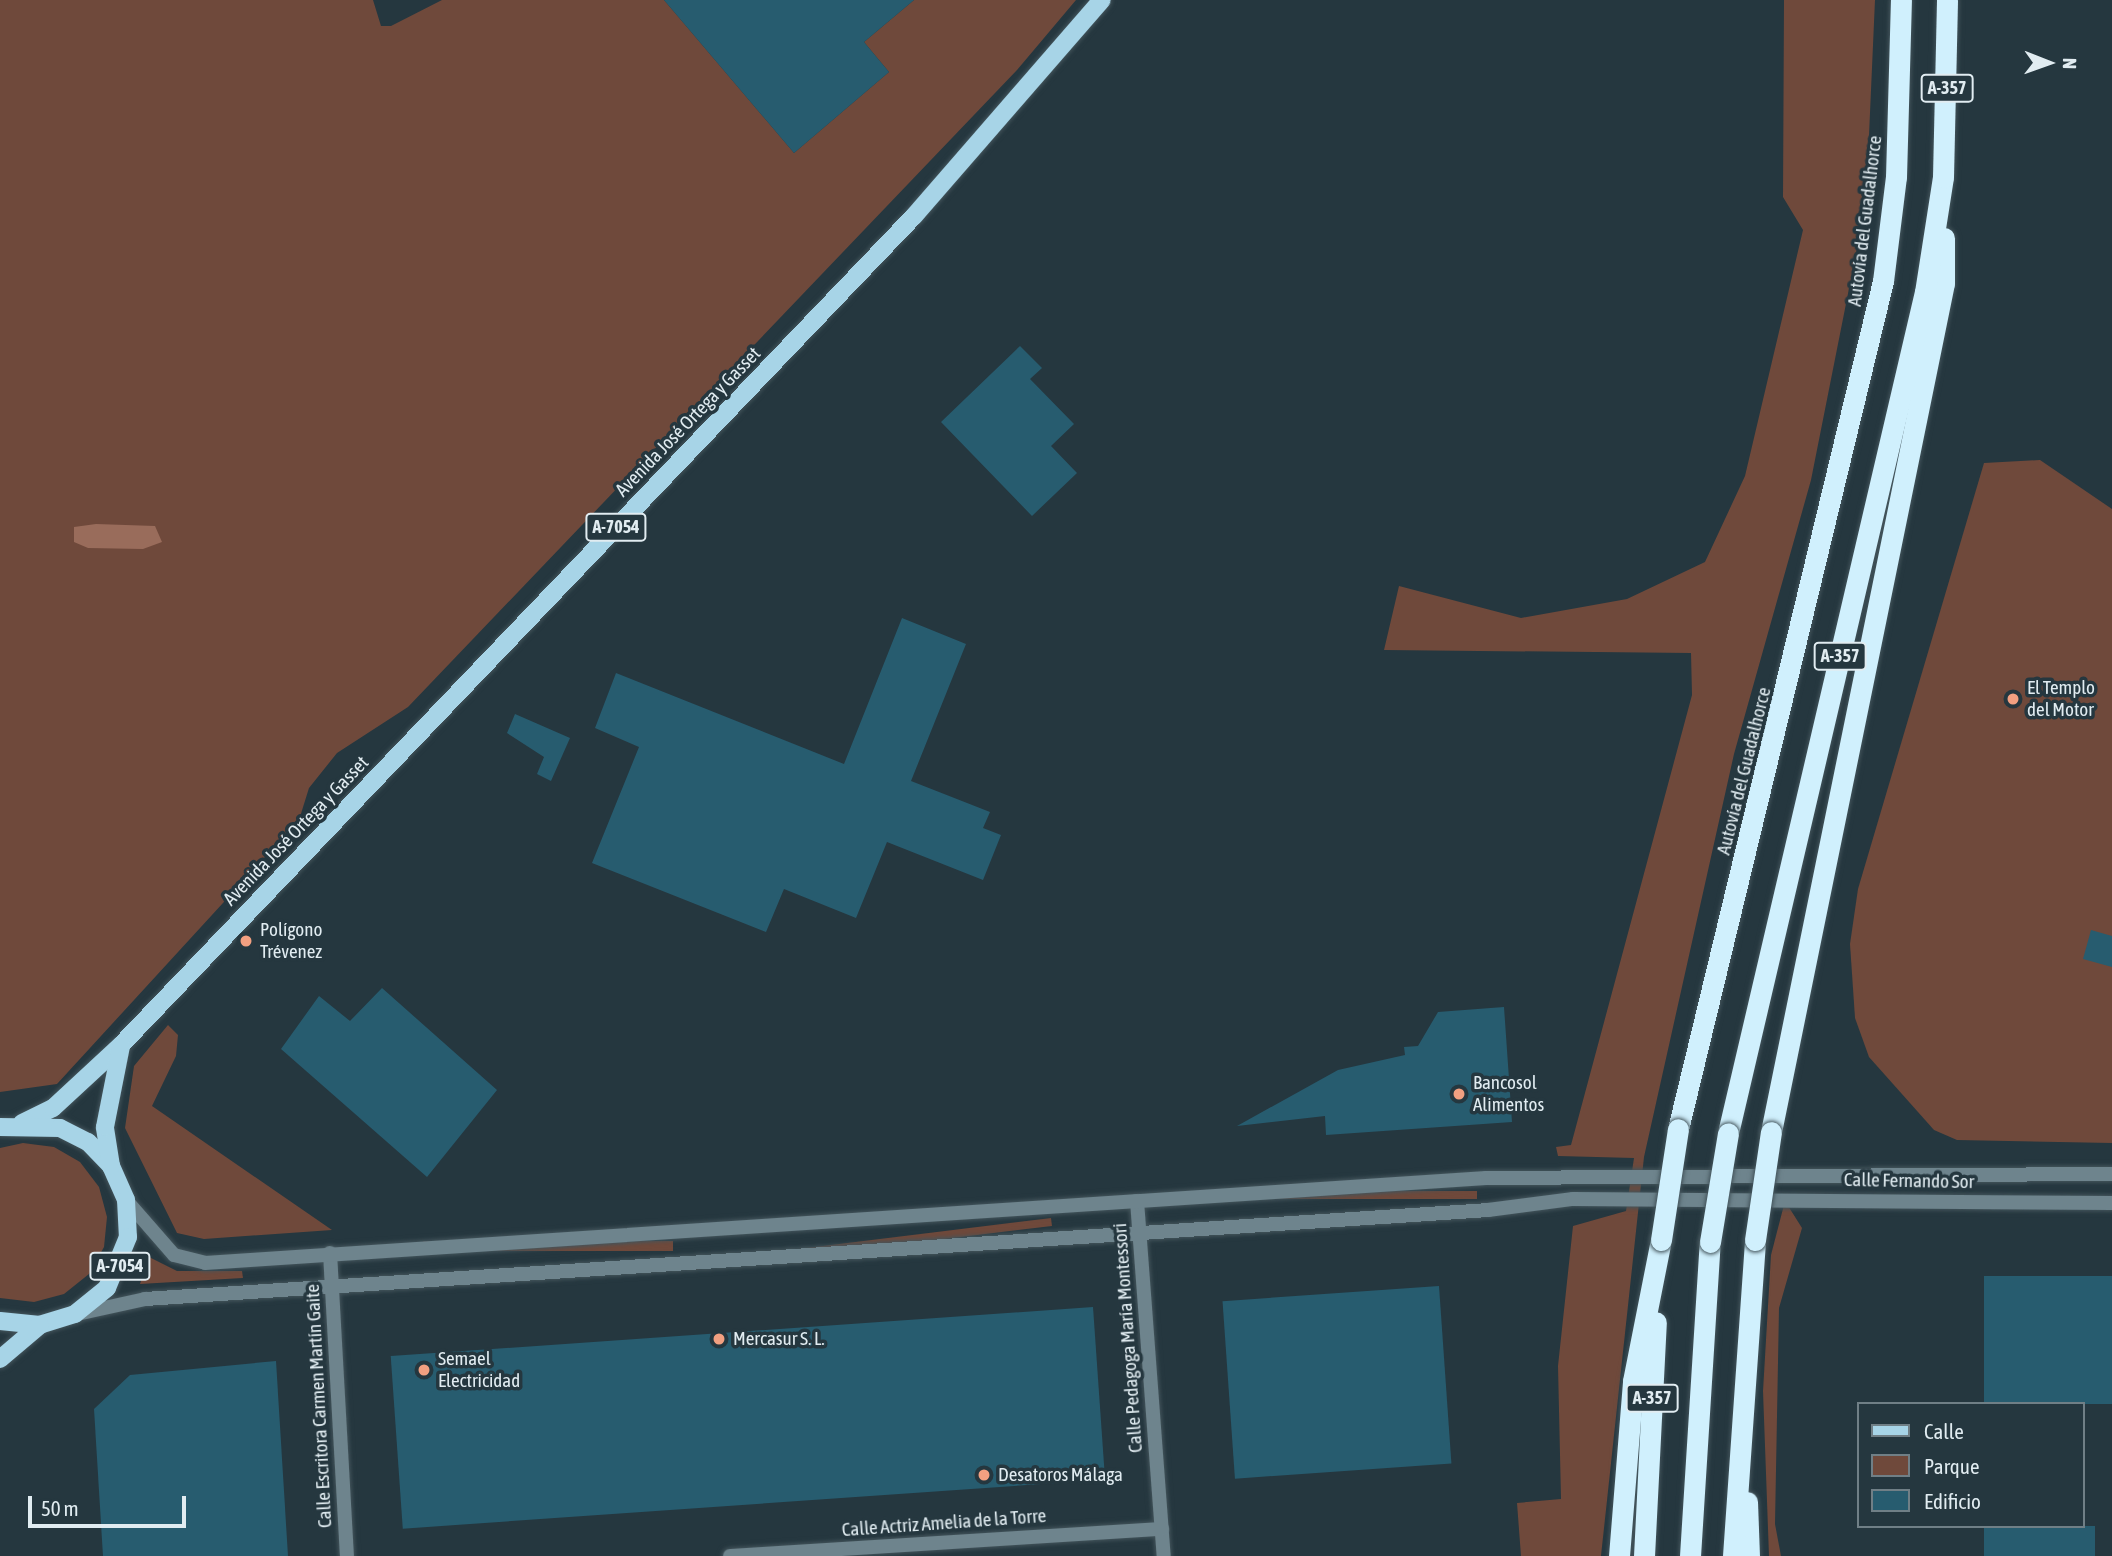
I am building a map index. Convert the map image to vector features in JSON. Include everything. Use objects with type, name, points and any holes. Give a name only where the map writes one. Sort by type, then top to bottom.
[{"type":"highway","name":"Autovía del Guadalhorce","points":[[1644,1556],[1661,1240],[1678,1129],[1884,281],[1896,177],[1901,0]]},
{"type":"highway","name":"A-357","points":[[1690,1556],[1710,1242],[1728,1133],[1798,817],[1888,471],[1943,177],[1947,0]]},
{"type":"highway","points":[[1733,1556],[1742,1394],[1755,1240],[1770,1132],[1944,283],[1943,177]]},
{"type":"highway","points":[[1619,1556],[1633,1381],[1661,1240]]},
{"type":"highway","points":[[1742,1394],[1749,1556]]},
{"type":"main road","name":"Avenida José Ortega y Gasset","points":[[22,1123],[53,1108],[121,1045],[914,216],[1102,0]]},
{"type":"main road","name":"A-7054","points":[[0,1359],[40,1325],[75,1314],[107,1288],[121,1265],[128,1237],[126,1200],[111,1166],[105,1127],[121,1045]]},
{"type":"main road","name":"A-7054","points":[[0,1127],[22,1123],[60,1128],[88,1142],[111,1166]]},
{"type":"main road","name":"A-7054","points":[[0,1321],[40,1325]]},
{"type":"street","name":"Calle Fernando Sor","points":[[126,1200],[174,1255],[205,1263],[1486,1178],[2112,1174]]},
{"type":"street","name":"Calle Fernando Sor","points":[[75,1314],[145,1299],[1141,1233],[1573,1199],[1705,1196],[2112,1203]]},
{"type":"street","name":"Calle Pedagoga María Montessori","points":[[1137,1201],[1164,1556]]},
{"type":"street","name":"Calle Escritora Carmen Martín Gaite","points":[[330,1253],[347,1556]]},
{"type":"street","name":"Calle Actriz Amelia de la Torre","points":[[730,1556],[1162,1529]]},
{"type":"green space","points":[[0,0],[373,0],[381,26],[391,26],[442,0],[664,0],[794,153],[889,72],[864,42],[914,0],[1076,0],[1017,70],[408,707],[337,753],[309,788],[299,820],[57,1084],[0,1092]]},
{"type":"green space","points":[[1784,0],[1875,0],[1866,203],[1811,480],[1734,754],[1644,1157],[1601,1556],[1521,1556],[1517,1503],[1561,1499],[1558,1366],[1573,1226],[1626,1211],[1634,1158],[1558,1156],[1556,1147],[1571,1145],[1692,695],[1691,653],[1384,650],[1399,586],[1521,618],[1627,599],[1705,562],[1745,476],[1803,230],[1783,197]]},
{"type":"green space","name":"El Templo del Motor","points":[[2040,460],[2112,509],[2112,1143],[1957,1140],[1934,1130],[1869,1057],[1855,1018],[1850,944],[1858,889],[1984,463]]},
{"type":"green space","points":[[168,1025],[178,1035],[176,1056],[152,1106],[332,1230],[204,1239],[177,1233],[125,1128],[134,1066]]},
{"type":"green space","points":[[23,1143],[54,1147],[80,1162],[99,1187],[107,1217],[104,1247],[89,1274],[64,1294],[34,1302],[0,1298],[0,1148]]},
{"type":"green space","points":[[1229,1191],[1477,1191],[1477,1199],[1229,1199]]},
{"type":"green space","points":[[1785,1201],[1802,1228],[1779,1308],[1775,1524],[1781,1556],[1769,1556],[1763,1391],[1771,1255]]},
{"type":"green space","points":[[1051,1218],[1052,1226],[695,1270],[694,1262]]},
{"type":"green space","points":[[423,1241],[673,1241],[673,1251],[423,1251]]},
{"type":"green space","points":[[149,1257],[177,1271],[242,1271],[243,1278],[140,1284]]},
{"type":"shaded area","points":[[96,524],[155,526],[162,542],[143,549],[88,548],[74,542],[74,527]]},
{"type":"building","points":[[664,0],[914,0],[864,42],[889,72],[794,153]]},
{"type":"building","points":[[1020,346],[1042,368],[1030,379],[1074,424],[1051,446],[1077,473],[1032,516],[941,422]]},
{"type":"building","points":[[902,618],[966,644],[911,781],[990,812],[983,828],[1001,835],[983,880],[887,842],[856,918],[784,889],[766,932],[592,863],[639,747],[595,728],[616,673],[844,764]]},
{"type":"building","points":[[515,714],[570,738],[551,781],[537,774],[544,757],[507,733]]},
{"type":"building","points":[[2091,930],[2112,936],[2112,967],[2083,959]]},
{"type":"building","points":[[382,988],[497,1090],[427,1177],[281,1049],[319,996],[350,1021]]},
{"type":"building","points":[[1504,1007],[1512,1122],[1326,1135],[1325,1116],[1237,1126],[1338,1070],[1405,1055],[1404,1047],[1418,1046],[1438,1012]]},
{"type":"building","points":[[1984,1276],[2112,1276],[2112,1404],[1984,1402]]},
{"type":"building","points":[[1439,1286],[1451,1464],[1235,1479],[1223,1301]]},
{"type":"building","points":[[1093,1307],[1105,1480],[403,1529],[391,1356]]},
{"type":"building","points":[[276,1361],[288,1556],[103,1556],[94,1409],[130,1375]]},
{"type":"building","points":[[2095,1526],[2095,1556],[1984,1556],[1984,1528]]},
{"type":"place","name":"El Templo del Motor","points":[[2013,699]]},
{"type":"place","name":"Polígono Trévenez","points":[[246,941]]},
{"type":"place","name":"Bancosol Alimentos","points":[[1459,1094]]},
{"type":"place","name":"Mercasur S. L.","points":[[719,1339]]},
{"type":"place","name":"Semael Electricidad","points":[[424,1370]]},
{"type":"place","name":"Desatoros Málaga","points":[[984,1475]]}]
